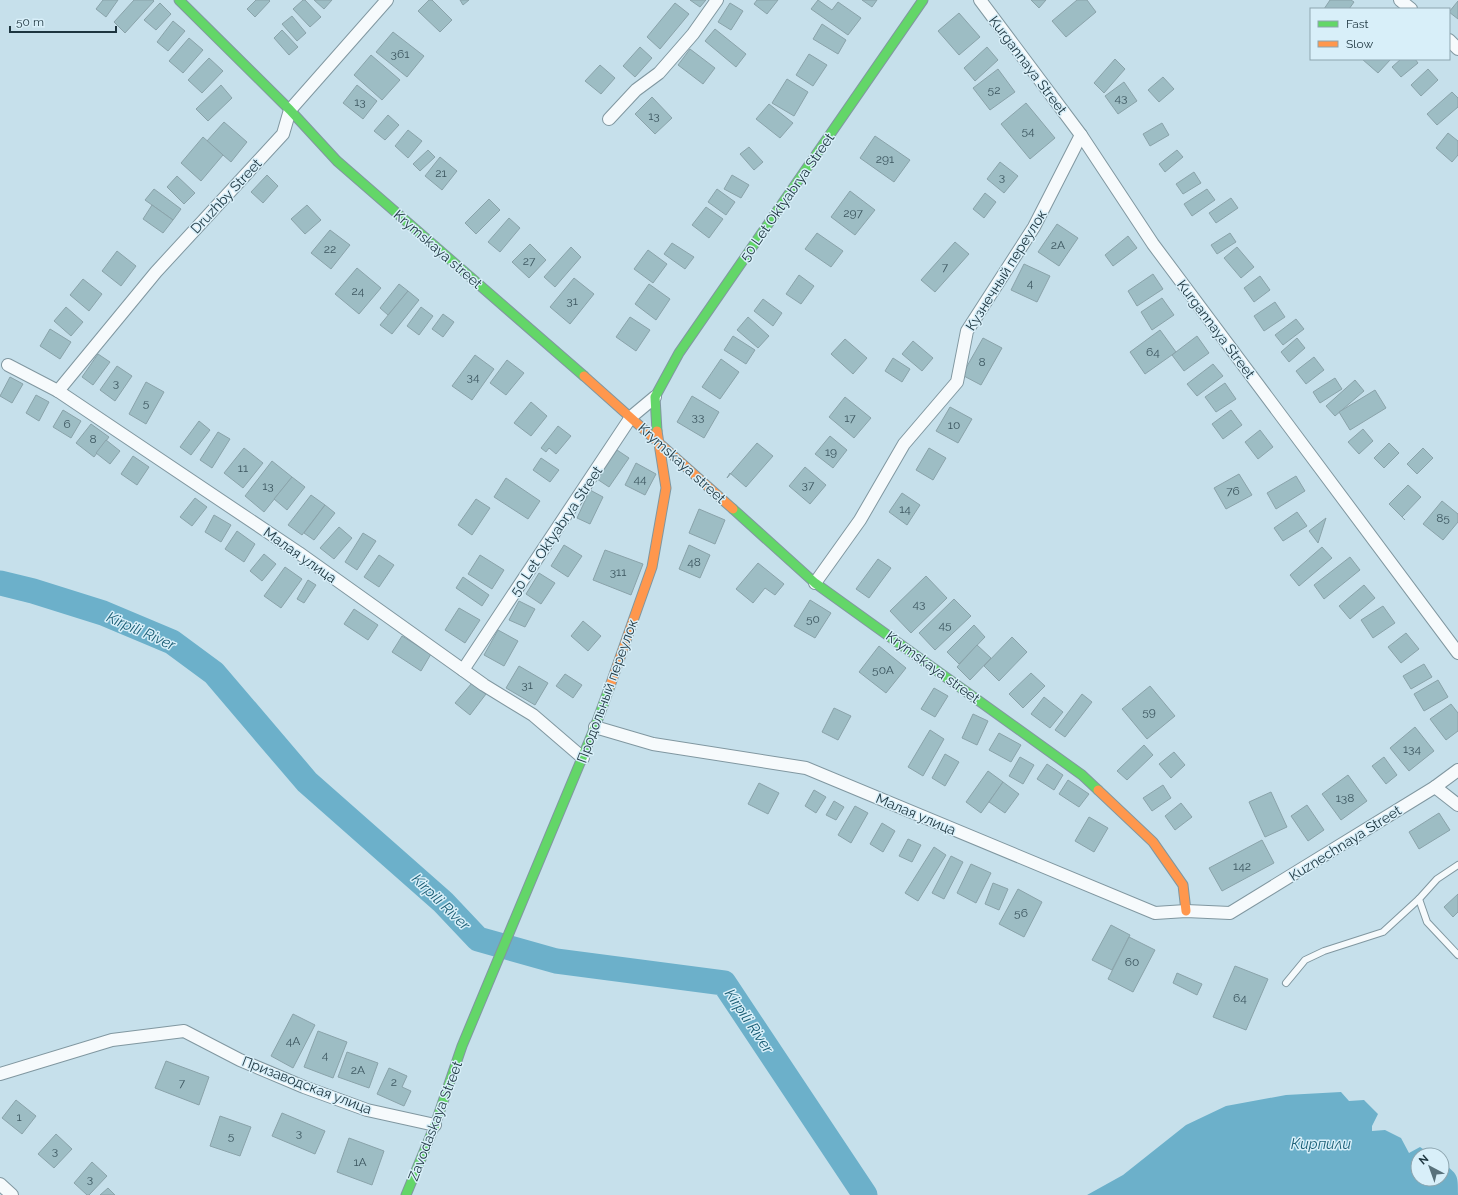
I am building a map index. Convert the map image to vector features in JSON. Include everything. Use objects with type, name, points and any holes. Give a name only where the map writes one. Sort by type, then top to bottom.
[{"type":"street","name":"Krymskaya street","points":[[179,0],[290,110],[337,161],[631,417],[815,583],[1082,775],[1153,842],[1182,885],[1186,911]]},
{"type":"street","name":"Druzhby Street","points":[[58,391],[156,272],[284,134],[290,110],[387,0]]},
{"type":"street","points":[[609,119],[636,90],[659,73],[692,34],[717,0]]},
{"type":"street","name":"50 Let Oktyabrya Street","points":[[463,670],[631,417],[655,397],[679,354],[923,0]]},
{"type":"street","name":"Kurgannaya Street","points":[[980,0],[1081,135],[1153,244],[1458,653]]},
{"type":"street","points":[[1400,0],[1410,8]]},
{"type":"street","points":[[1450,41],[1458,49]]},
{"type":"street","name":"Кузнечный переулок","points":[[815,583],[860,520],[904,444],[957,382],[967,331],[1034,227],[1081,135]]},
{"type":"street","name":"Малая улица","points":[[8,365],[58,391],[299,553],[484,685],[533,715],[583,758]]},
{"type":"street","points":[[655,397],[658,441]]},
{"type":"street","name":"Продольный переулок","points":[[462,1046],[583,758],[652,567],[666,488],[658,441]]},
{"type":"street","name":"Малая улица","points":[[595,727],[653,744],[806,768],[1155,913],[1186,911],[1230,913]]},
{"type":"street","name":"Kuznechnaya Street","points":[[1230,913],[1435,787],[1458,770]]},
{"type":"street","points":[[1435,787],[1458,805]]},
{"type":"street","name":"Призаводская улица","points":[[0,1074],[112,1040],[184,1031],[240,1060],[304,1087],[367,1110],[435,1125]]},
{"type":"street","name":"Zavodaskaya Street","points":[[406,1195],[435,1125],[462,1046]]},
{"type":"street","points":[[0,1184],[12,1195]]},
{"type":"lane","points":[[1286,983],[1305,960],[1383,932],[1419,899],[1437,879],[1458,865]]},
{"type":"lane","points":[[1419,899],[1427,922],[1458,955]]},
{"type":"water","name":"Кирпили","points":[[1341,1092],[1349,1101],[1364,1100],[1378,1114],[1372,1126],[1372,1131],[1385,1130],[1401,1138],[1410,1152],[1410,1187],[1450,1187],[1450,1169],[1457,1179],[1458,1195],[1087,1195],[1123,1175],[1186,1125],[1226,1106],[1286,1095]]},
{"type":"building","points":[[103,0],[118,0],[106,17],[96,9]]},
{"type":"building","points":[[134,0],[154,1],[125,33],[114,22]]},
{"type":"building","points":[[256,0],[270,1],[255,17],[247,9]]},
{"type":"building","points":[[305,0],[321,17],[310,27],[293,9]]},
{"type":"building","points":[[314,0],[332,0],[324,9]]},
{"type":"building","points":[[429,0],[432,0],[452,20],[440,32],[418,11]]},
{"type":"building","points":[[460,0],[469,0],[463,5]]},
{"type":"building","points":[[690,0],[706,0],[700,7]]},
{"type":"building","points":[[757,0],[778,0],[767,14],[754,4]]},
{"type":"building","points":[[818,0],[832,10],[838,2],[861,18],[848,35],[811,9]]},
{"type":"building","points":[[862,0],[877,0],[872,7]]},
{"type":"building","points":[[1031,0],[1046,0],[1039,8]]},
{"type":"building","points":[[1077,0],[1087,0],[1096,12],[1066,37],[1052,21]]},
{"type":"building","points":[[1330,0],[1351,0],[1354,2],[1350,8],[1325,8]]},
{"type":"building","points":[[1458,1],[1458,19],[1450,13]]},
{"type":"building","points":[[160,3],[171,14],[156,30],[144,20]]},
{"type":"building","points":[[675,3],[689,14],[660,49],[647,37]]},
{"type":"building","points":[[730,3],[743,11],[731,30],[718,22]]},
{"type":"building","points":[[959,13],[980,37],[959,55],[938,31]]},
{"type":"building","points":[[292,16],[306,33],[297,41],[282,24]]},
{"type":"building","points":[[173,21],[185,31],[168,51],[157,42]]},
{"type":"building","points":[[822,24],[846,40],[838,54],[813,39]]},
{"type":"building","points":[[715,29],[746,54],[736,67],[705,41]]},
{"type":"building","points":[[282,30],[298,47],[289,55],[274,38]]},
{"type":"building","points":[[393,32],[424,56],[407,77],[376,52]]},
{"type":"building","points":[[189,38],[203,50],[183,73],[169,61]]},
{"type":"building","points":[[640,47],[652,58],[635,77],[623,66]]},
{"type":"building","points":[[987,47],[998,60],[975,81],[964,68]]},
{"type":"building","points":[[690,49],[715,68],[703,84],[678,65]]},
{"type":"building","points":[[809,54],[827,65],[813,86],[796,75]]},
{"type":"building","points":[[371,55],[400,80],[382,100],[354,75]]},
{"type":"building","points":[[209,58],[223,71],[202,93],[188,80]]},
{"type":"building","points":[[1115,59],[1125,69],[1104,93],[1094,83]]},
{"type":"building","points":[[1363,60],[1390,60],[1378,73]]},
{"type":"building","points":[[1400,60],[1416,60],[1418,63],[1401,77],[1392,67]]},
{"type":"building","points":[[600,65],[615,78],[601,94],[585,81]]},
{"type":"building","points":[[998,69],[1015,92],[990,110],[973,88]]},
{"type":"building","points":[[1428,69],[1438,80],[1421,96],[1411,85]]},
{"type":"building","points":[[1163,77],[1174,89],[1159,102],[1148,90]]},
{"type":"building","points":[[787,79],[808,92],[794,116],[772,103]]},
{"type":"building","points":[[1124,82],[1137,101],[1118,114],[1105,96]]},
{"type":"building","points":[[221,85],[232,98],[208,121],[196,109]]},
{"type":"building","points":[[357,85],[377,101],[363,119],[343,103]]},
{"type":"building","points":[[1452,92],[1458,98],[1458,107],[1437,125],[1427,114]]},
{"type":"building","points":[[652,97],[672,118],[655,134],[635,114]]},
{"type":"building","points":[[1026,103],[1055,138],[1030,159],[1001,124]]},
{"type":"building","points":[[769,104],[793,123],[780,138],[756,119]]},
{"type":"building","points":[[388,115],[399,125],[385,140],[374,131]]},
{"type":"building","points":[[224,122],[247,142],[231,162],[207,141]]},
{"type":"building","points":[[1162,123],[1169,135],[1150,146],[1143,134]]},
{"type":"building","points":[[408,130],[422,141],[408,158],[395,146]]},
{"type":"building","points":[[1448,133],[1458,141],[1458,155],[1452,162],[1436,148]]},
{"type":"building","points":[[875,136],[910,160],[894,182],[860,158]]},
{"type":"building","points":[[203,137],[223,155],[201,181],[181,163]]},
{"type":"building","points":[[749,147],[763,162],[754,170],[740,154]]},
{"type":"building","points":[[428,150],[435,157],[420,171],[413,164]]},
{"type":"building","points":[[1177,150],[1183,157],[1165,172],[1159,164]]},
{"type":"building","points":[[440,157],[457,171],[442,190],[425,176]]},
{"type":"building","points":[[1000,162],[1018,176],[1004,193],[987,179]]},
{"type":"building","points":[[1194,172],[1201,183],[1183,194],[1176,184]]},
{"type":"building","points":[[267,175],[278,186],[263,203],[251,192]]},
{"type":"building","points":[[732,175],[749,185],[741,198],[724,189]]},
{"type":"building","points":[[177,176],[195,193],[184,204],[167,187]]},
{"type":"building","points":[[154,189],[181,209],[173,220],[145,200]]},
{"type":"building","points":[[717,189],[735,202],[726,215],[708,202]]},
{"type":"building","points":[[1207,189],[1215,200],[1192,216],[1184,204]]},
{"type":"building","points":[[850,191],[875,210],[855,235],[831,217]]},
{"type":"building","points":[[985,193],[996,202],[984,218],[973,209]]},
{"type":"building","points":[[1231,198],[1238,208],[1216,223],[1209,213]]},
{"type":"building","points":[[489,199],[500,210],[476,234],[465,223]]},
{"type":"building","points":[[152,205],[173,220],[163,233],[143,219]]},
{"type":"building","points":[[307,205],[321,220],[305,234],[291,219]]},
{"type":"building","points":[[706,207],[723,219],[709,238],[692,225]]},
{"type":"building","points":[[509,218],[520,228],[500,252],[488,242]]},
{"type":"building","points":[[1057,224],[1078,238],[1059,266],[1038,252]]},
{"type":"building","points":[[330,230],[350,245],[331,269],[311,253]]},
{"type":"building","points":[[817,233],[843,251],[831,267],[805,249]]},
{"type":"building","points":[[1230,233],[1236,242],[1217,254],[1211,245]]},
{"type":"building","points":[[1128,236],[1137,248],[1113,266],[1105,255]]},
{"type":"building","points":[[955,242],[969,254],[935,292],[921,280]]},
{"type":"building","points":[[672,243],[694,257],[685,269],[664,254]]},
{"type":"building","points":[[530,244],[546,260],[529,278],[512,262]]},
{"type":"building","points":[[571,247],[581,257],[555,287],[544,277]]},
{"type":"building","points":[[1237,247],[1254,267],[1241,278],[1224,258]]},
{"type":"building","points":[[648,250],[667,264],[653,283],[634,269]]},
{"type":"building","points":[[117,251],[136,266],[121,286],[102,271]]},
{"type":"building","points":[[1024,264],[1050,276],[1037,302],[1011,290]]},
{"type":"building","points":[[357,268],[381,288],[359,314],[335,294]]},
{"type":"building","points":[[1153,274],[1163,289],[1137,306],[1128,291]]},
{"type":"building","points":[[799,275],[814,286],[801,304],[786,294]]},
{"type":"building","points":[[1260,276],[1270,290],[1254,302],[1244,288]]},
{"type":"building","points":[[574,278],[594,294],[570,324],[550,307]]},
{"type":"building","points":[[83,279],[102,294],[89,311],[70,295]]},
{"type":"building","points":[[399,284],[408,291],[388,315],[380,308]]},
{"type":"building","points":[[649,284],[670,299],[656,320],[635,304]]},
{"type":"building","points":[[408,291],[419,300],[392,334],[380,325]]},
{"type":"building","points":[[1162,298],[1174,315],[1152,330],[1141,312]]},
{"type":"building","points":[[763,299],[782,313],[773,326],[754,311]]},
{"type":"building","points":[[1275,302],[1285,317],[1264,331],[1254,316]]},
{"type":"building","points":[[66,307],[83,322],[71,336],[54,321]]},
{"type":"building","points":[[421,307],[433,316],[419,335],[407,326]]},
{"type":"building","points":[[443,314],[454,322],[443,337],[432,329]]},
{"type":"building","points":[[630,317],[650,330],[636,351],[616,337]]},
{"type":"building","points":[[748,317],[769,336],[758,348],[737,330]]},
{"type":"building","points":[[1296,319],[1304,329],[1283,345],[1275,335]]},
{"type":"building","points":[[50,329],[71,342],[60,359],[40,346]]},
{"type":"building","points":[[1160,330],[1176,352],[1145,374],[1130,352]]},
{"type":"building","points":[[733,336],[755,350],[746,364],[724,350]]},
{"type":"building","points":[[1197,336],[1209,353],[1184,371],[1172,355]]},
{"type":"building","points":[[983,338],[1002,348],[981,385],[962,375]]},
{"type":"building","points":[[1297,338],[1305,348],[1289,362],[1281,352]]},
{"type":"building","points":[[845,339],[867,358],[853,374],[831,354]]},
{"type":"building","points":[[913,341],[933,358],[922,371],[902,354]]},
{"type":"building","points":[[98,354],[110,362],[93,385],[82,377]]},
{"type":"building","points":[[475,355],[494,369],[472,400],[452,386]]},
{"type":"building","points":[[1314,357],[1324,370],[1306,384],[1296,371]]},
{"type":"building","points":[[893,358],[910,369],[902,382],[885,371]]},
{"type":"building","points":[[721,359],[739,372],[720,399],[702,387]]},
{"type":"building","points":[[507,360],[524,373],[506,395],[490,383]]},
{"type":"building","points":[[1213,364],[1223,376],[1197,396],[1187,384]]},
{"type":"building","points":[[117,366],[132,376],[115,401],[100,390]]},
{"type":"building","points":[[10,377],[23,384],[12,403],[0,396]]},
{"type":"building","points":[[1335,378],[1342,389],[1320,403],[1313,392]]},
{"type":"building","points":[[1355,380],[1364,391],[1335,416],[1326,406]]},
{"type":"building","points":[[146,382],[164,392],[146,424],[129,414]]},
{"type":"building","points":[[1225,383],[1236,399],[1216,412],[1205,397]]},
{"type":"building","points":[[1375,390],[1386,408],[1350,430],[1339,412]]},
{"type":"building","points":[[36,395],[49,402],[39,421],[26,413]]},
{"type":"building","points":[[692,396],[719,412],[704,438],[677,422]]},
{"type":"building","points":[[845,397],[871,418],[854,438],[829,417]]},
{"type":"building","points":[[531,402],[547,416],[531,436],[514,423]]},
{"type":"building","points":[[950,407],[972,419],[958,443],[936,431]]},
{"type":"building","points":[[63,410],[81,421],[71,438],[53,427]]},
{"type":"building","points":[[1231,410],[1242,425],[1223,439],[1212,424]]},
{"type":"building","points":[[199,421],[210,430],[191,455],[180,447]]},
{"type":"building","points":[[91,424],[109,437],[94,457],[76,443]]},
{"type":"building","points":[[558,426],[571,436],[556,454],[549,448],[546,452],[541,448]]},
{"type":"building","points":[[1363,429],[1373,441],[1359,454],[1348,442]]},
{"type":"building","points":[[1260,430],[1273,447],[1258,459],[1245,442]]},
{"type":"building","points":[[218,432],[230,439],[212,468],[200,460]]},
{"type":"building","points":[[830,436],[847,450],[833,468],[815,454]]},
{"type":"building","points":[[106,440],[120,451],[110,464],[96,453]]},
{"type":"building","points":[[757,443],[773,456],[746,487],[731,474]]},
{"type":"building","points":[[1389,443],[1399,453],[1384,468],[1374,458]]},
{"type":"building","points":[[244,448],[263,463],[243,488],[224,473]]},
{"type":"building","points":[[929,448],[946,458],[933,480],[916,470]]},
{"type":"building","points":[[1423,448],[1433,458],[1417,474],[1407,464]]},
{"type":"building","points":[[617,450],[629,458],[609,487],[597,479]]},
{"type":"building","points":[[133,456],[149,467],[137,485],[121,474]]},
{"type":"building","points":[[541,458],[559,470],[550,482],[533,470]]},
{"type":"building","points":[[272,461],[292,477],[264,512],[245,496]]},
{"type":"building","points":[[636,463],[656,474],[645,495],[625,485]]},
{"type":"building","points":[[805,467],[826,485],[810,504],[789,486]]},
{"type":"building","points":[[1239,474],[1252,495],[1226,509],[1214,488]]},
{"type":"building","points":[[1296,476],[1305,491],[1276,509],[1267,493]]},
{"type":"building","points":[[292,477],[305,487],[287,510],[274,499]]},
{"type":"building","points":[[506,478],[540,501],[528,519],[494,497]]},
{"type":"building","points":[[1408,485],[1421,497],[1402,517],[1389,504]]},
{"type":"building","points":[[590,490],[603,497],[590,524],[577,518]]},
{"type":"building","points":[[902,493],[920,505],[907,525],[889,512]]},
{"type":"building","points":[[311,495],[325,505],[302,535],[288,525]]},
{"type":"building","points":[[195,498],[207,507],[192,526],[180,517]]},
{"type":"building","points":[[476,499],[490,508],[472,535],[458,525]]},
{"type":"building","points":[[1442,501],[1458,514],[1458,522],[1443,540],[1423,524]]},
{"type":"building","points":[[325,505],[335,513],[314,540],[304,533]]},
{"type":"building","points":[[699,509],[725,520],[715,544],[689,533]]},
{"type":"building","points":[[1297,512],[1307,526],[1283,541],[1274,528]]},
{"type":"building","points":[[214,515],[231,525],[221,542],[205,532]]},
{"type":"building","points":[[1326,518],[1318,543],[1309,531]]},
{"type":"building","points":[[339,527],[352,538],[334,559],[320,548]]},
{"type":"building","points":[[237,531],[255,544],[244,562],[225,549]]},
{"type":"building","points":[[363,533],[376,541],[357,570],[345,562]]},
{"type":"building","points":[[564,545],[582,556],[568,577],[551,566]]},
{"type":"building","points":[[689,545],[710,555],[700,578],[679,569]]},
{"type":"building","points":[[1322,547],[1332,558],[1299,586],[1290,575]]},
{"type":"building","points":[[605,550],[643,564],[631,595],[593,580]]},
{"type":"building","points":[[264,554],[276,564],[262,581],[250,571]]},
{"type":"building","points":[[379,555],[394,565],[379,587],[364,577]]},
{"type":"building","points":[[480,555],[504,570],[492,589],[468,574]]},
{"type":"building","points":[[1350,557],[1360,570],[1324,599],[1314,585]]},
{"type":"building","points":[[878,559],[891,568],[869,598],[856,589]]},
{"type":"building","points":[[758,563],[784,584],[775,595],[765,588],[753,603],[736,589]]},
{"type":"building","points":[[285,567],[302,579],[281,608],[264,596]]},
{"type":"building","points":[[539,573],[555,583],[541,604],[526,594]]},
{"type":"building","points":[[926,576],[947,598],[911,633],[890,611]]},
{"type":"building","points":[[463,577],[489,595],[482,606],[456,588]]},
{"type":"building","points":[[308,580],[316,585],[304,603],[297,599]]},
{"type":"building","points":[[1364,585],[1375,598],[1350,619],[1339,606]]},
{"type":"building","points":[[954,599],[971,616],[935,650],[919,633]]},
{"type":"building","points":[[810,600],[831,613],[815,638],[794,626]]},
{"type":"building","points":[[519,601],[535,609],[525,627],[509,620]]},
{"type":"building","points":[[1383,606],[1395,623],[1373,638],[1361,620]]},
{"type":"building","points":[[459,608],[480,620],[465,643],[445,630]]},
{"type":"building","points":[[354,609],[378,625],[368,640],[344,624]]},
{"type":"building","points":[[583,621],[601,636],[588,651],[571,636]]},
{"type":"building","points":[[974,625],[985,637],[959,664],[947,652]]},
{"type":"building","points":[[498,630],[518,641],[504,666],[484,655]]},
{"type":"building","points":[[1406,633],[1419,649],[1401,663],[1388,647]]},
{"type":"building","points":[[402,636],[431,654],[421,671],[392,652]]},
{"type":"building","points":[[1012,637],[1027,652],[999,681],[984,666]]},
{"type":"building","points":[[977,645],[991,658],[970,680],[957,667]]},
{"type":"building","points":[[879,646],[906,668],[886,693],[859,672]]},
{"type":"building","points":[[1424,664],[1432,677],[1411,689],[1403,676]]},
{"type":"building","points":[[519,666],[548,683],[535,705],[506,688]]},
{"type":"building","points":[[1031,673],[1045,686],[1023,708],[1009,694]]},
{"type":"building","points":[[565,674],[582,685],[573,698],[556,686]]},
{"type":"building","points":[[1438,680],[1448,697],[1424,711],[1414,694]]},
{"type":"building","points":[[472,683],[486,694],[470,715],[455,703]]},
{"type":"building","points":[[1150,686],[1175,716],[1147,739],[1122,709]]},
{"type":"building","points":[[934,688],[948,696],[935,717],[921,709]]},
{"type":"building","points":[[1082,694],[1092,702],[1065,737],[1055,730]]},
{"type":"building","points":[[1044,697],[1063,712],[1050,728],[1031,714]]},
{"type":"building","points":[[1451,704],[1458,713],[1458,731],[1446,740],[1430,719]]},
{"type":"building","points":[[834,708],[851,716],[838,740],[822,732]]},
{"type":"building","points":[[973,714],[988,721],[977,745],[962,738]]},
{"type":"building","points":[[1415,727],[1434,751],[1409,771],[1390,748]]},
{"type":"building","points":[[930,730],[944,739],[923,776],[908,767]]},
{"type":"building","points":[[999,733],[1021,745],[1011,762],[989,750]]},
{"type":"building","points":[[1144,745],[1153,755],[1127,780],[1117,771]]},
{"type":"building","points":[[1174,752],[1185,765],[1171,778],[1159,764]]},
{"type":"building","points":[[945,754],[959,762],[945,786],[932,778]]},
{"type":"building","points":[[1020,757],[1034,765],[1023,784],[1009,776]]},
{"type":"building","points":[[1384,757],[1397,775],[1386,784],[1372,766]]},
{"type":"building","points":[[1047,764],[1063,775],[1054,790],[1037,779]]},
{"type":"building","points":[[988,771],[1003,782],[981,813],[966,802]]},
{"type":"building","points":[[1348,775],[1367,801],[1341,820],[1322,794]]},
{"type":"building","points":[[1068,780],[1089,794],[1079,807],[1059,794]]},
{"type":"building","points":[[1003,782],[1019,794],[1005,813],[989,802]]},
{"type":"building","points":[[759,783],[779,793],[768,814],[748,804]]},
{"type":"building","points":[[1163,785],[1171,798],[1152,811],[1143,798]]},
{"type":"building","points":[[814,790],[826,797],[816,813],[805,806]]},
{"type":"building","points":[[1271,792],[1287,827],[1265,837],[1249,802]]},
{"type":"building","points":[[834,801],[844,807],[836,820],[826,815]]},
{"type":"building","points":[[1181,803],[1192,817],[1175,830],[1165,816]]},
{"type":"building","points":[[1307,805],[1324,830],[1308,841],[1291,816]]},
{"type":"building","points":[[855,806],[868,813],[851,843],[838,835]]},
{"type":"building","points":[[1439,813],[1450,830],[1419,849],[1409,832]]},
{"type":"building","points":[[1089,817],[1108,828],[1094,852],[1075,841]]},
{"type":"building","points":[[882,823],[895,831],[883,852],[870,844]]},
{"type":"building","points":[[908,839],[921,845],[912,862],[899,856]]},
{"type":"building","points":[[1262,840],[1274,863],[1222,891],[1209,868]]},
{"type":"building","points":[[934,847],[946,855],[918,901],[905,893]]},
{"type":"building","points":[[951,856],[963,862],[944,899],[932,893]]},
{"type":"building","points":[[971,864],[991,873],[976,903],[957,893]]},
{"type":"building","points":[[993,883],[1008,889],[999,910],[985,904]]},
{"type":"building","points":[[1018,889],[1042,902],[1024,937],[999,924]]},
{"type":"building","points":[[1458,894],[1458,912],[1453,917],[1444,907]]},
{"type":"building","points":[[1111,925],[1130,935],[1112,970],[1092,960]]},
{"type":"building","points":[[1129,937],[1155,950],[1133,992],[1108,979]]},
{"type":"building","points":[[1235,966],[1268,979],[1246,1030],[1213,1017]]},
{"type":"building","points":[[1177,973],[1202,984],[1197,995],[1173,983]]},
{"type":"building","points":[[293,1014],[315,1025],[293,1068],[271,1056]]},
{"type":"building","points":[[318,1031],[347,1042],[333,1078],[304,1067]]},
{"type":"building","points":[[347,1052],[378,1063],[369,1088],[338,1077]]},
{"type":"building","points":[[166,1061],[209,1077],[199,1105],[155,1088]]},
{"type":"building","points":[[389,1068],[407,1076],[402,1087],[411,1091],[404,1106],[377,1094]]},
{"type":"building","points":[[16,1100],[36,1116],[22,1134],[2,1118]]},
{"type":"building","points":[[282,1113],[325,1131],[315,1154],[272,1136]]},
{"type":"building","points":[[220,1116],[251,1127],[240,1156],[210,1146]]},
{"type":"building","points":[[56,1134],[72,1149],[54,1168],[38,1154]]},
{"type":"building","points":[[349,1138],[384,1151],[372,1185],[337,1172]]},
{"type":"building","points":[[92,1162],[107,1176],[89,1195],[87,1195],[74,1183]]},
{"type":"building","points":[[108,1188],[115,1195],[100,1195]]},
{"type":"waterway","name":"Kirpili River","points":[[0,583],[33,591],[103,613],[172,642],[214,673],[307,782],[443,902],[478,939],[556,961],[724,983],[865,1195]]},
{"type":"traffic: fast","points":[[179,0],[290,110],[337,161],[584,376]]},
{"type":"traffic: fast","points":[[657,431],[655,397],[679,353],[923,0]]},
{"type":"traffic: fast","points":[[733,509],[815,583],[1082,775],[1098,790]]},
{"type":"traffic: fast","points":[[406,1195],[435,1125],[462,1046],[595,727],[610,686]]},
{"type":"traffic: slow","points":[[584,376],[733,509]]},
{"type":"traffic: slow","points":[[610,686],[652,567],[666,488],[657,431]]},
{"type":"traffic: slow","points":[[1098,790],[1153,842],[1183,885],[1186,911]]}]
